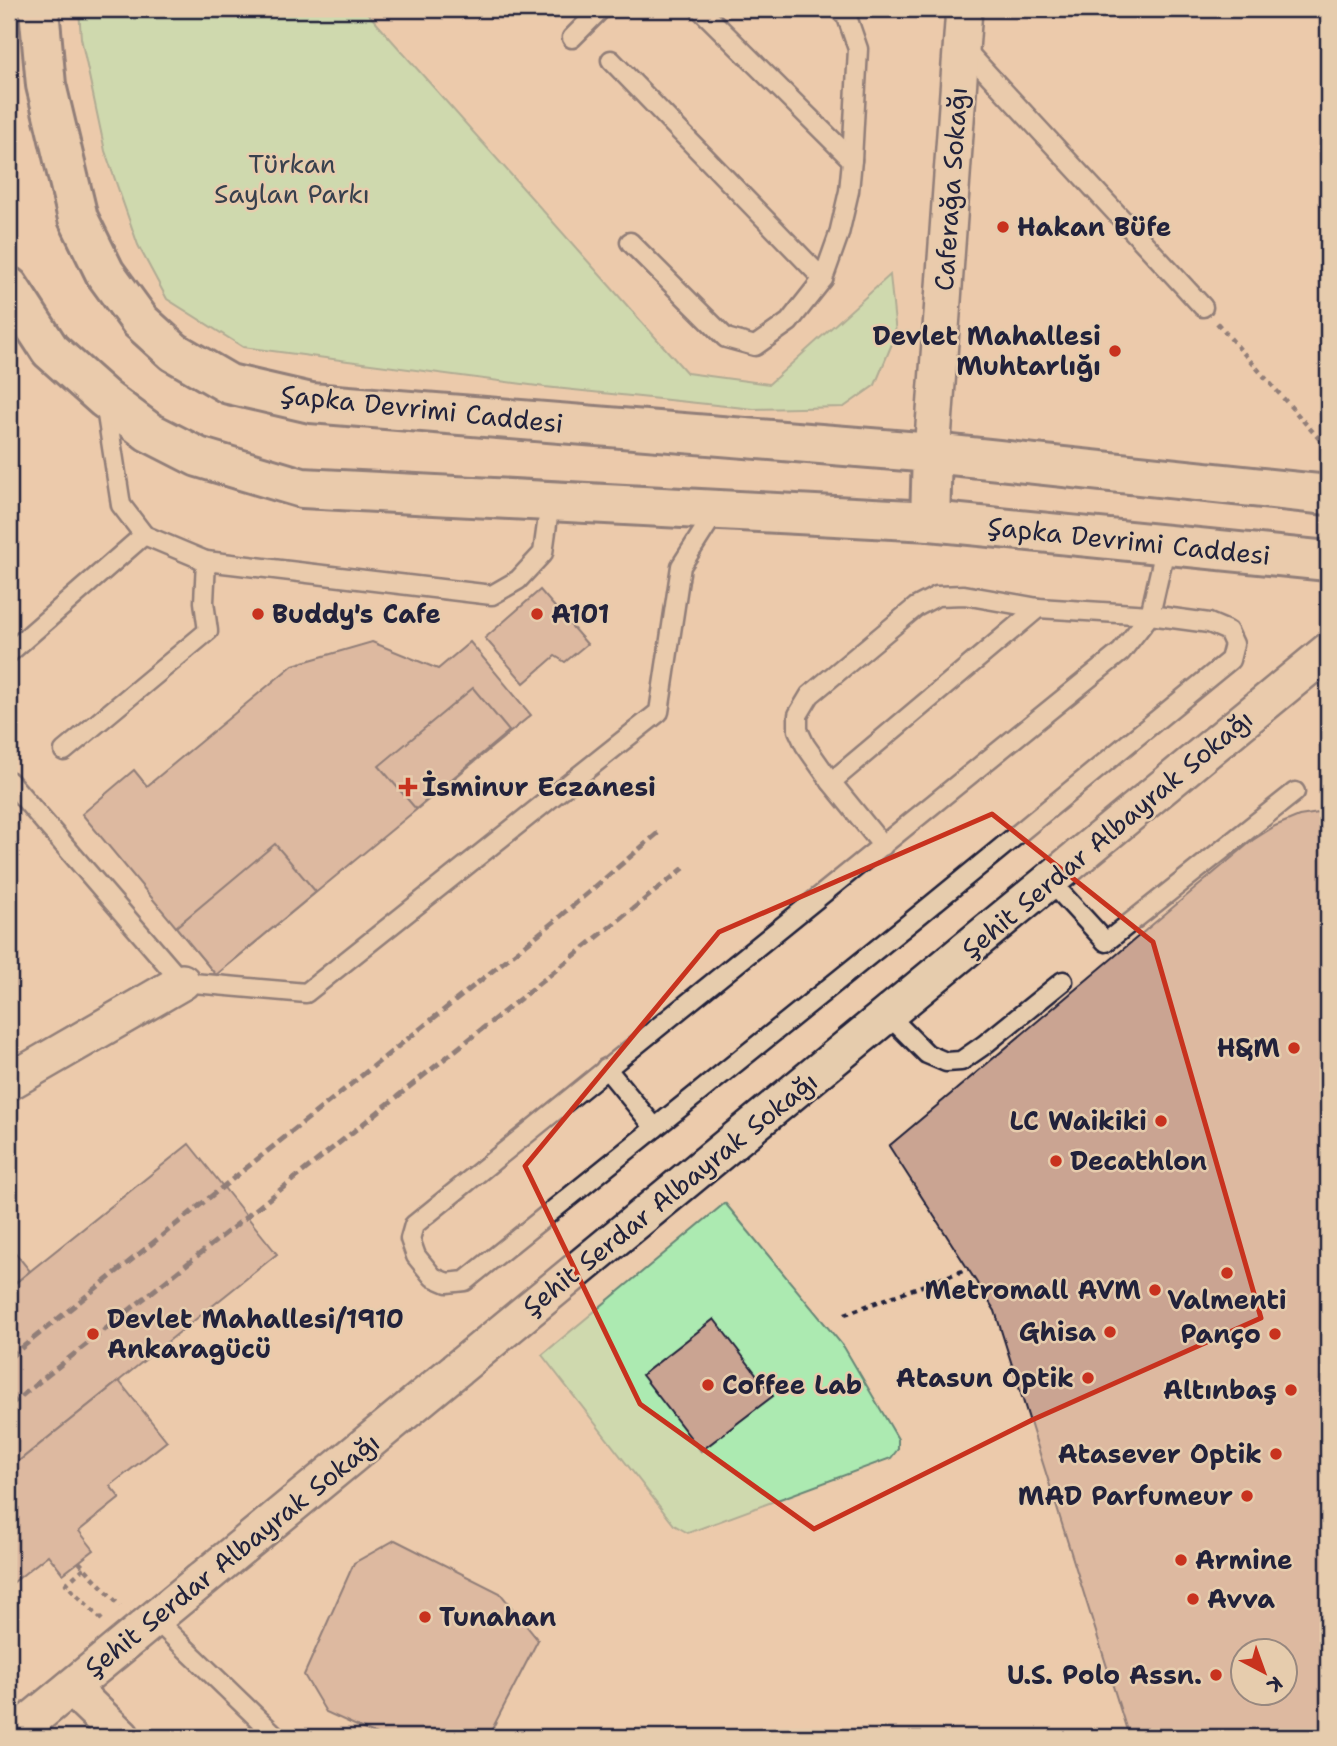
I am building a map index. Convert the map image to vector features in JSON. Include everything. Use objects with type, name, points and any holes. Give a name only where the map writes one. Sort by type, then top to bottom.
[{"type":"main road","name":"Şapka Devrimi Caddesi","points":[[39,9],[46,85],[78,218],[105,273],[140,321],[174,352],[229,384],[311,403],[932,453],[1328,495]]},
{"type":"main road","name":"Şapka Devrimi Caddesi","points":[[9,287],[50,351],[104,399],[149,432],[198,457],[302,488],[930,521],[1328,561]]},
{"type":"main road","points":[[930,521],[932,453]]},
{"type":"street","name":"Caferağa Sokağı","points":[[932,453],[964,9]]},
{"type":"street","name":"Şehit Serdar Albayrak Sokağı","points":[[11,1737],[1328,651]]},
{"type":"street","points":[[9,1082],[182,982]]},
{"type":"street","points":[[71,1688],[122,1737]]},
{"type":"lane","points":[[572,38],[601,9]]},
{"type":"lane","points":[[701,9],[852,160]]},
{"type":"lane","points":[[630,242],[726,338],[755,346],[789,322],[823,279],[839,234],[849,191],[858,49],[847,17],[838,9]]},
{"type":"lane","points":[[961,46],[1203,307]]},
{"type":"lane","points":[[611,60],[823,279]]},
{"type":"lane","points":[[104,399],[121,505],[144,535],[206,561],[492,595],[518,580],[543,553],[550,502]]},
{"type":"lane","points":[[9,781],[182,982],[306,993],[659,712],[681,565],[716,511]]},
{"type":"lane","points":[[9,653],[144,535]]},
{"type":"lane","points":[[884,846],[831,782],[805,745],[798,730],[797,715],[810,695],[916,607],[937,596],[964,595],[1038,608],[1150,615],[1209,623],[1228,631],[1234,644],[1230,660],[914,920],[464,1281],[447,1283],[433,1277],[416,1256],[410,1239],[414,1226],[606,1068],[884,846],[1121,652],[1150,615],[1166,545]]},
{"type":"lane","points":[[64,751],[208,631],[204,602],[206,561]]},
{"type":"lane","points":[[831,782],[1038,608]]},
{"type":"lane","points":[[1050,881],[1106,942],[1295,792]]},
{"type":"lane","points":[[888,1015],[927,1054],[946,1062],[961,1061],[1063,981]]},
{"type":"lane","points":[[606,1068],[655,1128]]},
{"type":"lane","points":[[155,1619],[276,1737]]},
{"type":"path","points":[[1203,307],[1328,449]]},
{"type":"path","points":[[845,1314],[968,1269]]},
{"type":"path","points":[[79,1562],[115,1601]]},
{"type":"path","points":[[84,1568],[66,1584],[99,1616]]},
{"type":"highlighted area","points":[[992,814],[1153,942],[1261,1318],[1032,1420],[814,1529],[640,1404],[525,1166],[719,932]]},
{"type":"green space","name":"Türkan Saylan Parkı","points":[[79,9],[364,9],[687,373],[769,384],[890,275],[896,334],[875,385],[844,407],[754,409],[545,387],[243,347],[167,299],[138,245],[105,151],[81,38]]},
{"type":"green space","points":[[725,1203],[844,1347],[898,1439],[898,1449],[891,1458],[688,1533],[674,1525],[542,1355]]},
{"type":"building","name":"A101","points":[[540,590],[587,644],[565,662],[555,656],[524,683],[485,638]]},
{"type":"building","points":[[372,642],[438,669],[470,642],[531,715],[216,975],[82,814],[134,770],[147,786],[293,665]]},
{"type":"building","points":[[473,688],[509,731],[416,809],[379,766]]},
{"type":"building","name":"Metromall AVM","points":[[1328,812],[1328,1737],[1129,1737],[995,1311],[889,1146],[1253,840],[1275,826],[1299,816]]},
{"type":"building","points":[[275,844],[316,892],[216,975],[176,927]]},
{"type":"building","name":"Devlet Mahallesi/1910 Ankaragücü","points":[[189,1144],[277,1254],[9,1469],[9,1288]]},
{"type":"building","points":[[9,1245],[30,1271],[9,1288]]},
{"type":"building","name":"Coffee Lab","points":[[714,1319],[773,1396],[701,1451],[642,1375]]},
{"type":"building","points":[[119,1381],[167,1441],[110,1486],[120,1498],[79,1531],[94,1550],[63,1574],[48,1555],[9,1586],[9,1469]]},
{"type":"building","name":"Tunahan","points":[[395,1540],[500,1593],[538,1640],[488,1737],[381,1737],[326,1712],[304,1675],[354,1563]]},
{"type":"railway","points":[[9,1358],[556,920],[658,833]]},
{"type":"railway","points":[[9,1406],[684,868]]},
{"type":"place","name":"Hakan Büfe","points":[[1003,227]]},
{"type":"place","name":"Devlet Mahallesi Muhtarlığı","points":[[1115,351]]},
{"type":"place","name":"Buddy's Cafe","points":[[258,614]]},
{"type":"place","name":"A101","points":[[537,614]]},
{"type":"place","name":"İsminur Eczanesi","points":[[408,787]]},
{"type":"place","name":"H&M","points":[[1294,1048]]},
{"type":"place","name":"LC Waikiki","points":[[1161,1121]]},
{"type":"place","name":"Decathlon","points":[[1056,1161]]},
{"type":"place","name":"Valmenti","points":[[1227,1273]]},
{"type":"place","name":"Metromall AVM","points":[[1155,1290]]},
{"type":"place","name":"Ghisa","points":[[1110,1332]]},
{"type":"place","name":"Devlet Mahallesi/1910 Ankaragücü","points":[[93,1334]]},
{"type":"place","name":"Panço","points":[[1275,1334]]},
{"type":"place","name":"Atasun Optik","points":[[1088,1378]]},
{"type":"place","name":"Coffee Lab","points":[[708,1385]]},
{"type":"place","name":"Altınbaş","points":[[1291,1390]]},
{"type":"place","name":"Atasever Optik","points":[[1276,1454]]},
{"type":"place","name":"MAD Parfumeur","points":[[1247,1496]]},
{"type":"place","name":"Armine","points":[[1181,1560]]},
{"type":"place","name":"Avva","points":[[1193,1599]]},
{"type":"place","name":"Tunahan","points":[[425,1617]]},
{"type":"place","name":"U.S. Polo Assn.","points":[[1216,1675]]}]
